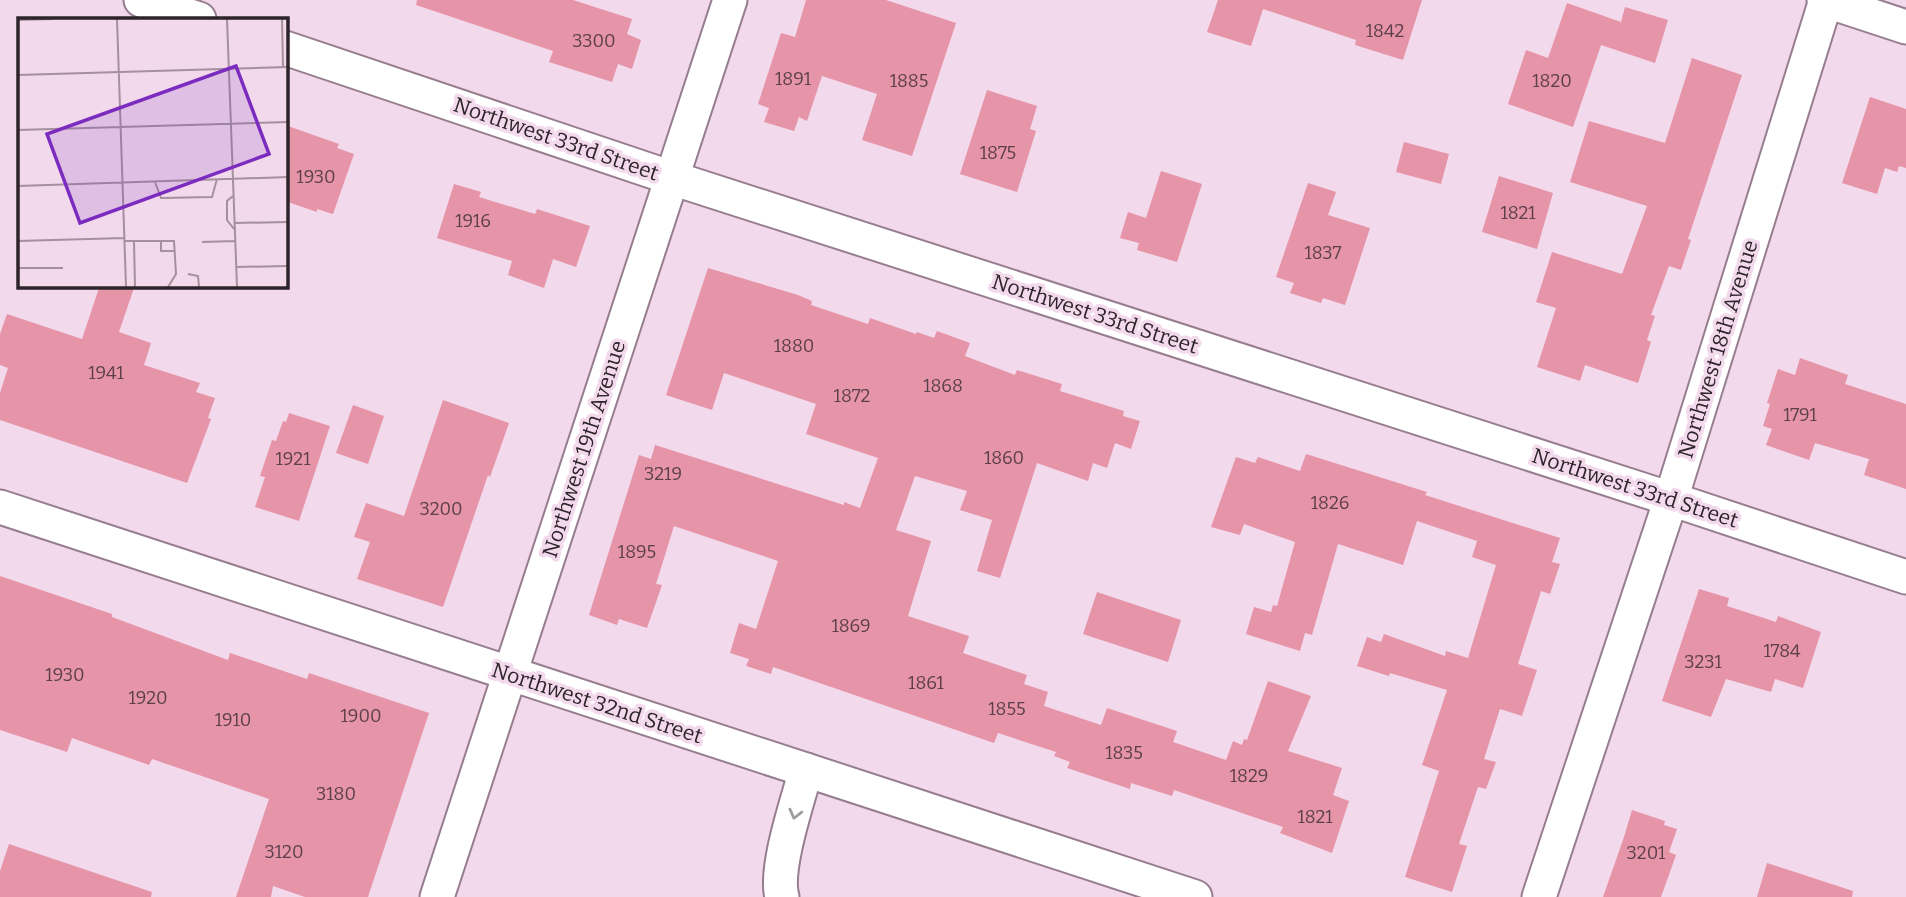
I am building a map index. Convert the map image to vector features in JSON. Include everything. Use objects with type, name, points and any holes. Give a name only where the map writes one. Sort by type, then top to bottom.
[{"type":"street","points":[[141,0],[196,18]]},
{"type":"street","name":"Northwest 19th Avenue","points":[[437,897],[730,0]]},
{"type":"street","points":[[1825,0],[1906,27]]},
{"type":"street","name":"Northwest 18th Avenue","points":[[1539,897],[1671,499],[1825,0]]},
{"type":"street","name":"Northwest 33rd Street","points":[[287,49],[671,178],[1906,577]]},
{"type":"street","name":"Northwest 32nd Street","points":[[0,507],[1195,897]]},
{"type":"street","points":[[782,897],[780,891],[783,857],[806,770]]},
{"type":"building","points":[[417,0],[573,0],[632,19],[627,34],[641,40],[632,69],[618,64],[612,82],[549,62],[553,51],[416,5]]},
{"type":"building","points":[[806,0],[886,0],[956,23],[912,156],[862,140],[877,94],[822,76],[807,121],[799,117],[794,131],[764,122],[769,108],[758,104],[781,33],[795,37]]},
{"type":"building","points":[[1218,0],[1422,0],[1403,60],[1355,45],[1356,40],[1263,9],[1251,46],[1207,32]]},
{"type":"building","points":[[1567,3],[1621,22],[1625,7],[1668,20],[1655,63],[1601,45],[1573,127],[1508,104],[1526,50],[1548,58]]},
{"type":"building","points":[[1692,58],[1742,75],[1688,239],[1691,240],[1681,270],[1669,266],[1651,315],[1655,316],[1647,340],[1651,342],[1638,383],[1585,365],[1580,381],[1537,367],[1556,308],[1536,302],[1552,252],[1622,274],[1647,206],[1570,182],[1589,121],[1665,143]]},
{"type":"building","points":[[987,90],[1037,106],[1030,129],[1036,131],[1017,192],[960,174]]},
{"type":"building","points":[[1870,97],[1906,109],[1906,168],[1899,166],[1897,172],[1885,168],[1877,194],[1842,183]]},
{"type":"building","points":[[287,126],[339,144],[337,148],[354,154],[333,214],[317,209],[317,212],[287,202]]},
{"type":"building","points":[[1404,142],[1449,154],[1441,184],[1396,172]]},
{"type":"building","points":[[1161,171],[1202,184],[1177,262],[1137,250],[1139,243],[1120,238],[1128,212],[1146,218]]},
{"type":"building","points":[[1499,176],[1553,193],[1537,249],[1482,232]]},
{"type":"building","points":[[1308,183],[1336,192],[1328,215],[1370,228],[1345,305],[1323,298],[1321,303],[1290,293],[1294,283],[1276,277]]},
{"type":"building","points":[[454,184],[481,192],[479,197],[535,214],[537,209],[590,226],[576,267],[553,259],[544,288],[508,275],[512,261],[437,238]]},
{"type":"building","points":[[708,268],[798,295],[812,301],[811,305],[868,324],[870,318],[934,338],[937,331],[970,343],[965,356],[1015,375],[1017,370],[1062,384],[1060,391],[1124,411],[1123,416],[1140,421],[1131,449],[1115,443],[1107,468],[1093,463],[1088,481],[1037,463],[1000,578],[977,571],[992,520],[960,510],[967,491],[915,476],[896,530],[931,541],[908,616],[969,636],[963,653],[1027,675],[1024,684],[1048,692],[1044,706],[1101,725],[1107,708],[1177,731],[1173,742],[1226,760],[1233,741],[1242,745],[1244,739],[1247,740],[1268,681],[1311,696],[1288,751],[1342,768],[1333,795],[1349,801],[1332,853],[1280,833],[1283,827],[1174,790],[1172,796],[1131,783],[1130,789],[1067,768],[1070,762],[1054,756],[1056,752],[998,733],[994,743],[773,667],[771,674],[746,666],[749,659],[730,653],[739,623],[756,629],[778,561],[674,526],[656,584],[662,585],[647,628],[619,619],[617,625],[589,615],[639,455],[651,459],[655,445],[860,508],[878,458],[806,434],[816,404],[724,373],[712,410],[666,395]]},
{"type":"building","points":[[99,287],[134,287],[119,332],[151,343],[144,365],[200,383],[196,392],[215,398],[208,418],[211,419],[187,483],[0,420],[0,393],[8,368],[0,365],[0,334],[7,314],[82,339]]},
{"type":"building","points":[[1800,358],[1848,375],[1845,384],[1906,404],[1906,489],[1864,475],[1869,459],[1815,443],[1809,460],[1766,445],[1772,429],[1763,426],[1778,369],[1795,375]]},
{"type":"building","points":[[443,400],[509,423],[490,477],[488,475],[443,607],[357,579],[370,542],[354,537],[366,503],[404,516]]},
{"type":"building","points":[[353,405],[384,416],[368,464],[336,453]]},
{"type":"building","points":[[289,413],[330,426],[299,521],[255,507],[265,477],[260,476],[272,440],[276,441]]},
{"type":"building","points":[[1306,454],[1560,538],[1552,562],[1560,564],[1550,594],[1541,591],[1518,664],[1537,670],[1522,716],[1500,709],[1484,759],[1496,762],[1486,789],[1478,787],[1459,844],[1467,846],[1452,892],[1405,877],[1439,771],[1422,765],[1447,690],[1357,666],[1367,637],[1381,642],[1384,634],[1445,656],[1446,651],[1468,658],[1496,565],[1472,557],[1477,541],[1417,521],[1403,565],[1338,544],[1312,635],[1305,633],[1300,651],[1246,634],[1254,607],[1271,612],[1273,605],[1277,606],[1295,542],[1244,524],[1240,535],[1211,527],[1236,457],[1255,463],[1258,457],[1300,471]]},
{"type":"building","points":[[0,576],[112,614],[112,617],[228,660],[230,653],[307,679],[309,673],[429,713],[368,897],[305,897],[273,886],[271,897],[236,897],[269,799],[152,759],[149,765],[72,738],[67,752],[0,730]]},
{"type":"building","points":[[1699,589],[1729,598],[1727,606],[1776,622],[1778,616],[1821,632],[1803,688],[1775,679],[1771,692],[1726,679],[1711,717],[1662,701]]},
{"type":"building","points":[[1097,592],[1181,620],[1168,662],[1083,634]]},
{"type":"building","points":[[1632,810],[1665,821],[1664,825],[1677,829],[1669,852],[1676,855],[1661,897],[1603,897],[1624,837]]},
{"type":"building","points":[[9,844],[152,892],[151,897],[0,897],[0,871]]},
{"type":"building","points":[[1767,863],[1853,891],[1852,897],[1757,897]]}]
